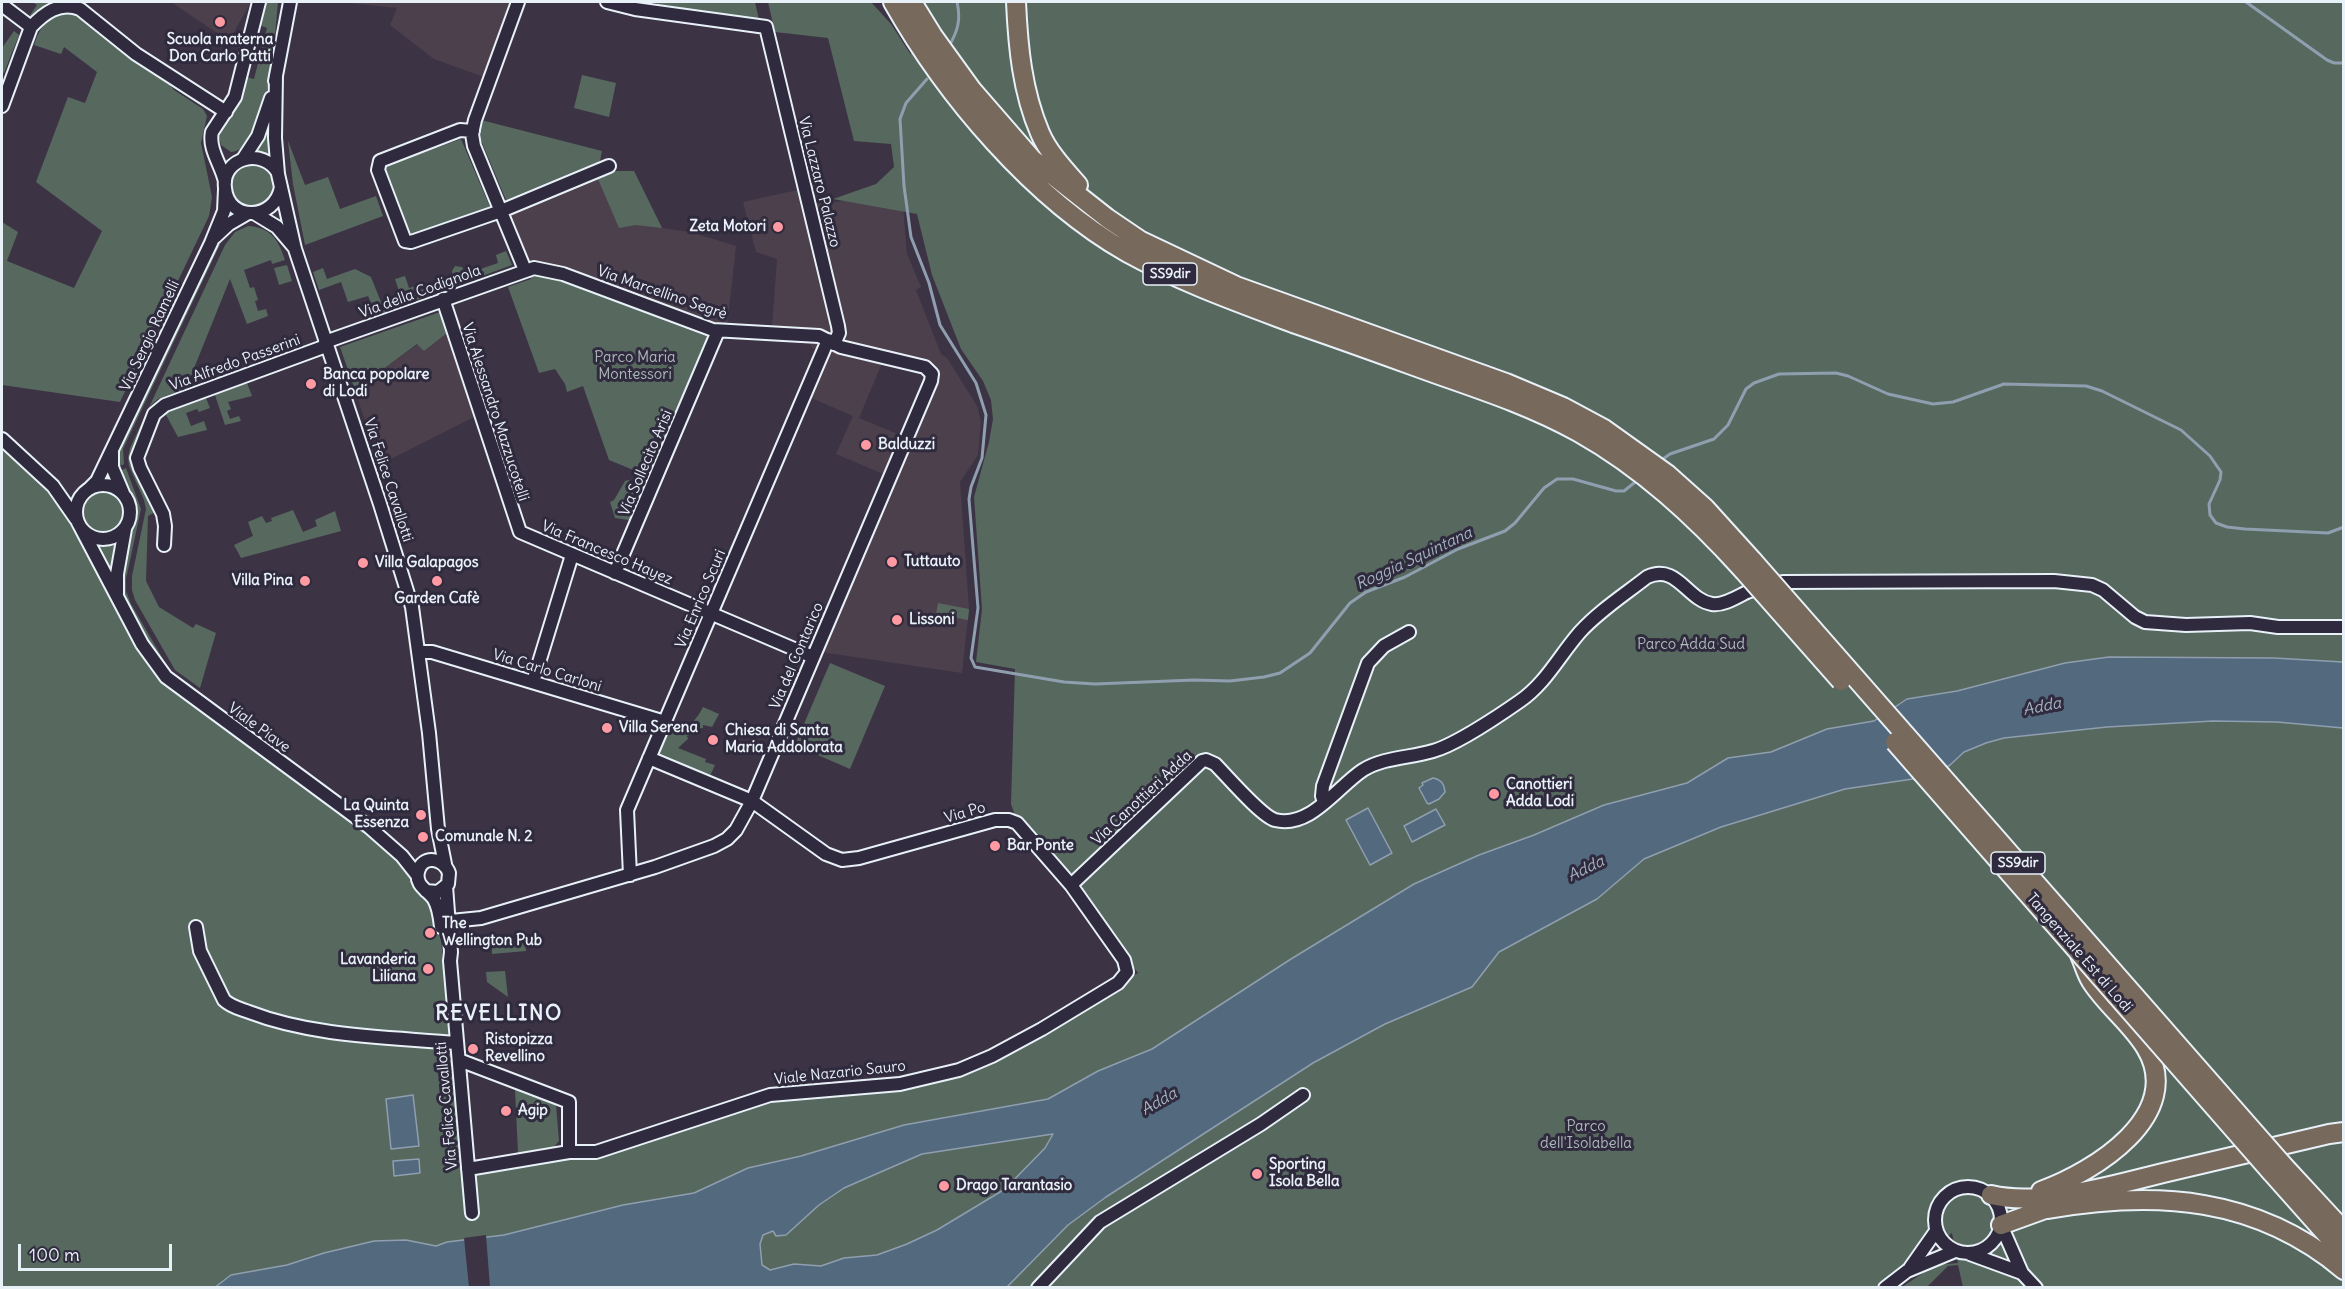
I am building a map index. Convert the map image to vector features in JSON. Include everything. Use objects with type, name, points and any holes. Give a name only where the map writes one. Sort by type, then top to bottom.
[{"type":"highway","name":"SS9dir","points":[[893,2],[922,50],[990,139],[1074,216],[1126,252],[1234,302],[1551,409]]},
{"type":"highway","points":[[912,2],[933,36],[972,90],[1032,159],[1107,218]]},
{"type":"highway","points":[[1016,2],[1022,68],[1029,102],[1041,135],[1059,162],[1107,218]]},
{"type":"highway","name":"SS9dir","points":[[1107,218],[1141,241],[1236,286],[1604,429],[1650,470],[1705,508],[1748,565]]},
{"type":"highway","name":"Tangenziale Est di Lodi","points":[[1748,565],[2080,954],[2277,1169],[2336,1219],[2343,1231]]},
{"type":"highway","name":"Tangenziale Est di Lodi","points":[[1748,565],[2277,1169],[2343,1254]]},
{"type":"highway","points":[[2016,1200],[2068,1179],[2092,1165],[2129,1138],[2142,1125],[2150,1110],[2155,1086],[2154,1066],[2142,1041],[2089,978],[2080,954]]},
{"type":"highway","points":[[1991,1195],[2016,1200],[2046,1198],[2124,1183],[2343,1132]]},
{"type":"highway","points":[[2001,1225],[2124,1183]]},
{"type":"highway","points":[[2038,1211],[2072,1205],[2140,1200],[2205,1204],[2261,1220],[2291,1233],[2318,1249],[2343,1270]]},
{"type":"street","points":[[259,2],[235,97],[212,132],[212,147],[222,169],[225,186],[234,207],[277,226],[295,249]]},
{"type":"street","name":"Via Felice Cavallotti","points":[[225,186],[228,171],[240,160],[263,124],[276,75],[290,2]]},
{"type":"street","points":[[518,2],[473,131],[474,146],[525,270]]},
{"type":"street","name":"Via Lazzaro Palazzo","points":[[607,2],[635,9],[766,27],[839,329],[831,342]]},
{"type":"street","points":[[2,5],[31,27]]},
{"type":"street","points":[[2,106],[31,27],[39,18],[58,7],[66,6],[80,9],[136,54],[226,111]]},
{"type":"street","name":"Via Felice Cavallotti","points":[[276,75],[275,138],[280,179],[295,249],[411,601],[419,652],[438,829],[445,864]]},
{"type":"street","points":[[473,131],[460,130],[380,161],[377,167],[401,236],[406,242],[501,210],[609,166]]},
{"type":"street","points":[[212,147],[227,159],[240,160],[249,157],[263,159],[271,164],[280,179],[279,194],[272,206],[251,213]]},
{"type":"street","name":"Via Sergio Ramelli","points":[[87,491],[97,481],[116,443],[211,243],[224,211],[225,186]]},
{"type":"street","name":"Via Sergio Ramelli","points":[[211,243],[223,229],[251,213]]},
{"type":"street","name":"Via Marcellino Segrè","points":[[525,270],[549,269],[563,273],[718,331],[813,335],[930,370]]},
{"type":"street","name":"Via della Codignola","points":[[326,344],[525,270]]},
{"type":"street","name":"Via Alessandro Mazzucotelli","points":[[442,299],[517,526],[522,533]]},
{"type":"street","name":"Via Sollecito Arisi","points":[[615,573],[718,331]]},
{"type":"street","name":"Via Enrico Scuri","points":[[630,875],[626,816],[711,614],[831,342]]},
{"type":"street","name":"Via Alfredo Passerini","points":[[164,545],[163,514],[137,458],[157,410],[326,344]]},
{"type":"street","name":"Via del Contarico","points":[[445,922],[481,918],[630,875],[684,857],[727,839],[741,824],[931,381],[930,370]]},
{"type":"street","name":"Viale Piave","points":[[2,439],[53,486],[79,524],[149,656],[172,682],[352,815],[402,856],[423,867]]},
{"type":"street","name":"Via Sergio Ramelli","points":[[116,443],[111,462],[123,494]]},
{"type":"street","points":[[53,486],[68,493],[87,491],[107,485],[123,494]]},
{"type":"street","points":[[87,491],[77,505],[79,524],[86,534],[103,540],[119,535],[125,529]]},
{"type":"street","name":"Viale Piave","points":[[120,604],[116,582],[125,529],[131,511],[123,494]]},
{"type":"street","name":"Via Francesco Hayez","points":[[522,533],[813,657]]},
{"type":"street","points":[[533,682],[572,555]]},
{"type":"street","points":[[1409,632],[1384,646],[1368,663],[1323,786],[1324,802],[1366,768],[1441,748],[1520,701],[1549,674],[1589,623],[1654,574],[1667,574],[1710,604],[1720,603],[1765,586],[1783,582],[2054,581],[2092,585],[2113,597],[2134,617],[2145,622],[2186,625],[2250,623],[2278,627],[2343,627]]},
{"type":"street","name":"Via Carlo Carloni","points":[[419,652],[432,652],[665,722]]},
{"type":"street","points":[[649,758],[752,801]]},
{"type":"street","name":"Via Canottieri Adda","points":[[1071,885],[1202,761],[1206,760],[1215,764],[1263,813],[1273,820],[1300,818],[1324,802]]},
{"type":"street","name":"Via Po","points":[[752,801],[818,849],[842,860],[859,858],[996,820],[1009,820],[1017,823],[1071,885],[1126,964],[1125,975]]},
{"type":"street","name":"Via Felice Cavallotti","points":[[423,867],[438,829]]},
{"type":"street","points":[[437,860],[445,864],[450,876],[446,886],[438,892],[426,891],[419,884],[423,867],[437,860]]},
{"type":"street","name":"Via Felice Cavallotti","points":[[446,886],[444,947],[450,961],[472,1213]]},
{"type":"street","name":"Via Felice Cavallotti","points":[[426,891],[435,901],[445,922]]},
{"type":"street","points":[[196,927],[200,951],[224,1000],[229,1005],[264,1018],[311,1029],[457,1043]]},
{"type":"street","name":"Viale Nazario Sauro","points":[[468,1168],[569,1152],[596,1152],[770,1095],[900,1084],[959,1070],[992,1056],[1042,1029],[1118,983],[1125,975]]},
{"type":"street","points":[[459,1060],[569,1102],[569,1152]]},
{"type":"street","points":[[1038,1287],[1100,1222],[1261,1124],[1304,1095]]},
{"type":"street","points":[[1969,1254],[1990,1245],[1998,1236],[2001,1225],[1998,1204],[1991,1195],[1972,1186],[1950,1191],[1942,1199],[1936,1209],[1934,1220],[1936,1231],[1947,1246],[1955,1251],[2022,1273]]},
{"type":"street","points":[[2001,1225],[2022,1273],[2036,1287]]},
{"type":"street","points":[[1907,1271],[1936,1231]]},
{"type":"street","points":[[1885,1287],[1907,1271],[1955,1251]]},
{"type":"shaded area","name":"Scuola materna Don Carlo Patti","points":[[176,2],[251,2],[229,41],[174,4]]},
{"type":"shaded area","points":[[338,2],[512,2],[484,77],[434,59],[390,25],[397,8]]},
{"type":"shaded area","points":[[613,171],[634,171],[662,228],[690,232],[736,246],[726,336],[708,337],[555,278],[535,276],[511,215]]},
{"type":"shaded area","points":[[811,187],[816,204],[902,195],[907,254],[921,287],[916,290],[941,354],[947,358],[977,406],[981,421],[978,455],[960,482],[969,609],[962,673],[821,652],[895,479],[836,454],[853,416],[809,397],[828,354],[812,348],[810,343],[771,341],[777,259],[756,252],[743,202]],"holes":[[[882,363],[923,373],[925,377],[900,435],[859,418]]]},
{"type":"shaded area","points":[[447,333],[474,417],[379,465],[355,390],[418,344],[424,351]]},
{"type":"green space","points":[[32,2],[59,2],[41,10],[30,20],[28,18],[37,5]]},
{"type":"green space","points":[[266,2],[278,2],[268,87],[254,132],[244,146],[231,152],[221,145],[219,137],[238,103],[246,77],[254,79],[267,28],[259,25]]},
{"type":"green space","points":[[657,2],[755,2],[759,20],[657,4]]},
{"type":"green space","name":"Parco Adda Sud","points":[[768,2],[871,2],[891,24],[911,55],[904,2],[2343,2],[2343,1287],[1963,1287],[1958,1265],[1948,1266],[1927,1287],[1902,1287],[1935,1265],[1958,1263],[1952,1233],[1876,1288],[2,1287],[2,444],[50,488],[72,520],[141,648],[295,779],[399,859],[429,897],[439,917],[462,1174],[563,1157],[770,1097],[902,1086],[1043,1031],[1138,973],[1072,884],[1016,818],[1011,804],[1015,669],[976,662],[982,609],[974,497],[989,442],[993,419],[991,400],[983,381],[961,349],[932,275],[917,214],[833,199],[876,184],[894,167],[891,144],[854,141],[828,38],[775,32]]},
{"type":"green space","points":[[72,11],[165,78],[174,90],[203,109],[207,116],[201,143],[212,197],[209,216],[120,402],[2,385],[2,222],[18,232],[7,261],[74,288],[102,231],[36,182],[68,97],[85,103],[97,72],[64,47],[61,54],[34,45],[47,21],[64,12]]},
{"type":"green space","points":[[14,31],[19,35],[4,73],[2,72],[2,48]]},
{"type":"green space","points":[[582,75],[616,83],[609,117],[574,108]]},
{"type":"green space","points":[[270,109],[273,160],[252,152]]},
{"type":"green space","points":[[481,120],[602,151],[600,161],[506,200],[480,138]]},
{"type":"green space","points":[[461,139],[490,207],[409,235],[384,167]]},
{"type":"green space","points":[[288,141],[305,185],[328,177],[340,209],[376,196],[383,216],[305,245],[293,184]]},
{"type":"green space","points":[[253,162],[269,169],[276,185],[269,201],[253,208],[237,201],[230,185],[237,169]]},
{"type":"green space","points":[[613,171],[634,171],[662,228],[636,225],[619,228],[598,179]]},
{"type":"green space","points":[[248,226],[263,229],[273,236],[285,260],[272,264],[271,260],[244,270],[250,288],[254,287],[258,300],[255,301],[258,311],[266,309],[268,316],[247,324],[230,279],[186,388],[158,399],[151,405],[130,456],[131,465],[155,512],[148,516],[146,581],[159,607],[193,628],[196,624],[216,633],[200,688],[175,670],[135,600],[132,576],[146,509],[128,458],[130,448],[225,245],[235,232]]},
{"type":"green space","points":[[225,234],[123,449],[124,464],[120,466],[120,446],[219,239]]},
{"type":"green space","points":[[506,251],[512,265],[376,315],[368,296],[348,302],[341,282],[319,290],[313,272],[323,268],[327,279],[355,269],[371,277],[383,307],[402,300],[395,279],[405,276],[409,288],[419,285],[421,290],[453,279],[452,271],[455,266],[462,267],[466,274],[498,263],[496,255]]},
{"type":"green space","points":[[287,265],[292,281],[279,285],[274,268]]},
{"type":"green space","name":"Parco Maria Montessori","points":[[539,275],[555,278],[708,337],[648,476],[609,460],[583,386],[567,392],[565,384],[555,369],[539,373],[508,287]]},
{"type":"green space","points":[[440,312],[447,333],[424,351],[417,344],[355,390],[340,347]]},
{"type":"green space","points":[[247,383],[252,396],[228,402],[231,409],[227,411],[230,419],[239,416],[241,421],[225,425],[215,395]]},
{"type":"green space","points":[[206,398],[210,408],[186,413],[191,426],[204,421],[207,430],[178,437],[165,413]]},
{"type":"green space","points":[[126,468],[141,509],[126,579],[126,591],[131,604],[170,671],[168,672],[154,655],[125,600],[123,574],[137,510],[120,471]]},
{"type":"green space","points":[[628,480],[643,487],[629,520],[615,518],[610,502],[614,500],[625,481]]},
{"type":"green space","points":[[103,490],[112,491],[119,496],[124,503],[124,521],[119,528],[112,533],[103,534],[94,533],[87,528],[82,521],[81,512],[82,503],[87,496],[94,491]]},
{"type":"green space","points":[[293,510],[303,532],[317,526],[315,520],[335,511],[341,531],[241,558],[234,545],[253,536],[248,522],[262,516],[266,523],[272,521],[271,518]]},
{"type":"green space","points":[[121,537],[115,583],[90,540],[106,543]]},
{"type":"green space","points":[[938,603],[969,609],[968,620],[936,614]]},
{"type":"green space","points":[[830,663],[885,686],[850,769],[795,745]]},
{"type":"green space","points":[[703,707],[719,714],[712,727],[703,725],[703,728],[694,729],[695,733],[687,736],[688,739],[678,748],[715,765],[710,776],[657,754],[668,730],[679,730],[689,725]]},
{"type":"green space","points":[[525,940],[526,951],[492,954],[492,943]]},
{"type":"green space","points":[[505,971],[508,997],[487,982],[486,972]]},
{"type":"green space","points":[[515,1089],[550,1100],[556,1105],[559,1141],[554,1147],[518,1153]]},
{"type":"water","name":"Adda","points":[[2109,657],[2274,658],[2343,662],[2343,728],[2277,722],[2213,721],[2107,727],[2004,738],[1964,752],[1933,776],[1845,789],[1721,827],[1644,859],[1597,899],[1499,952],[1472,987],[1385,1024],[1313,1063],[1106,1197],[1068,1225],[1007,1287],[214,1288],[231,1275],[287,1265],[374,1241],[406,1240],[436,1246],[447,1242],[504,1235],[623,1205],[694,1193],[748,1168],[801,1156],[904,1125],[1048,1099],[1098,1071],[1152,1049],[1291,959],[1414,884],[1479,855],[1534,835],[1604,805],[1687,783],[1728,758],[1771,752],[1827,729],[1874,721],[1907,699],[1957,691],[2065,663]],"holes":[[[1053,1134],[1045,1148],[1005,1189],[937,1230],[907,1244],[877,1255],[844,1258],[821,1266],[794,1264],[770,1270],[762,1265],[760,1244],[763,1235],[773,1231],[776,1236],[786,1235],[819,1205],[844,1188],[922,1154]]]},
{"type":"water","points":[[1433,778],[1442,783],[1445,792],[1439,799],[1429,804],[1419,788],[1423,785],[1422,783]]},
{"type":"water","points":[[1368,808],[1392,853],[1370,865],[1346,820]]},
{"type":"water","points":[[1436,809],[1445,825],[1412,842],[1404,826]]},
{"type":"water","points":[[413,1095],[419,1146],[391,1149],[386,1099]]},
{"type":"water","points":[[419,1159],[420,1173],[394,1176],[393,1161]]},
{"type":"pier","points":[[486,1235],[490,1287],[469,1287],[464,1238]]},
{"type":"waterway","name":"Roggia Squintana","points":[[949,46],[958,25],[957,2]]},
{"type":"waterway","points":[[2246,2],[2327,60],[2344,63]]},
{"type":"waterway","name":"Roggia Squintana","points":[[927,79],[906,103],[900,119],[904,186],[911,237],[929,283],[940,325],[976,383],[986,415],[982,458],[969,499],[978,608],[971,658],[975,667],[1064,682],[1095,684],[1230,681],[1280,673],[1310,653],[1350,603],[1366,592],[1405,577],[1458,549],[1505,531],[1515,523],[1544,488],[1557,479],[1573,479],[1616,491],[1624,491],[1639,479]]},
{"type":"waterway","name":"Roggia Squintana","points":[[1660,461],[1670,454],[1714,439],[1728,425],[1746,389],[1754,383],[1779,374],[1836,373],[1888,394],[1933,404],[1953,402],[2004,384],[2086,386],[2102,391],[2181,430],[2210,456],[2221,472],[2220,480],[2209,504],[2210,515],[2216,523],[2245,529],[2328,533],[2344,527]]},
{"type":"place","name":"Scuola materna Don Carlo Patti","points":[[220,22]]},
{"type":"place","name":"Zeta Motori","points":[[778,227]]},
{"type":"place","name":"Banca popolare di Lodi","points":[[311,384]]},
{"type":"place","name":"Balduzzi","points":[[866,445]]},
{"type":"place","name":"Tuttauto","points":[[892,562]]},
{"type":"place","name":"Villa Galapagos","points":[[363,563]]},
{"type":"place","name":"Villa Pina","points":[[305,581]]},
{"type":"place","name":"Garden Cafè","points":[[437,581]]},
{"type":"place","name":"Lissoni","points":[[897,620]]},
{"type":"place","name":"Villa Serena","points":[[607,728]]},
{"type":"place","name":"Chiesa di Santa Maria Addolorata","points":[[713,740]]},
{"type":"place","name":"Canottieri Adda Lodi","points":[[1494,794]]},
{"type":"place","name":"La Quinta Essenza","points":[[421,815]]},
{"type":"place","name":"Comunale N. 2","points":[[423,837]]},
{"type":"place","name":"Bar Ponte","points":[[995,846]]},
{"type":"place","name":"The Wellington Pub","points":[[430,933]]},
{"type":"place","name":"Lavanderia Liliana","points":[[428,969]]},
{"type":"place","name":"Ristopizza Revellino","points":[[473,1049]]},
{"type":"place","name":"Agip","points":[[506,1111]]},
{"type":"place","name":"Sporting Isola Bella","points":[[1257,1174]]},
{"type":"place","name":"Drago Tarantasio","points":[[944,1186]]},
{"type":"district","name":"REVELLINO","points":[[499,1014]]},
{"type":"park label","name":"Parco dell'Isolabella","points":[[1586,1136]]}]
